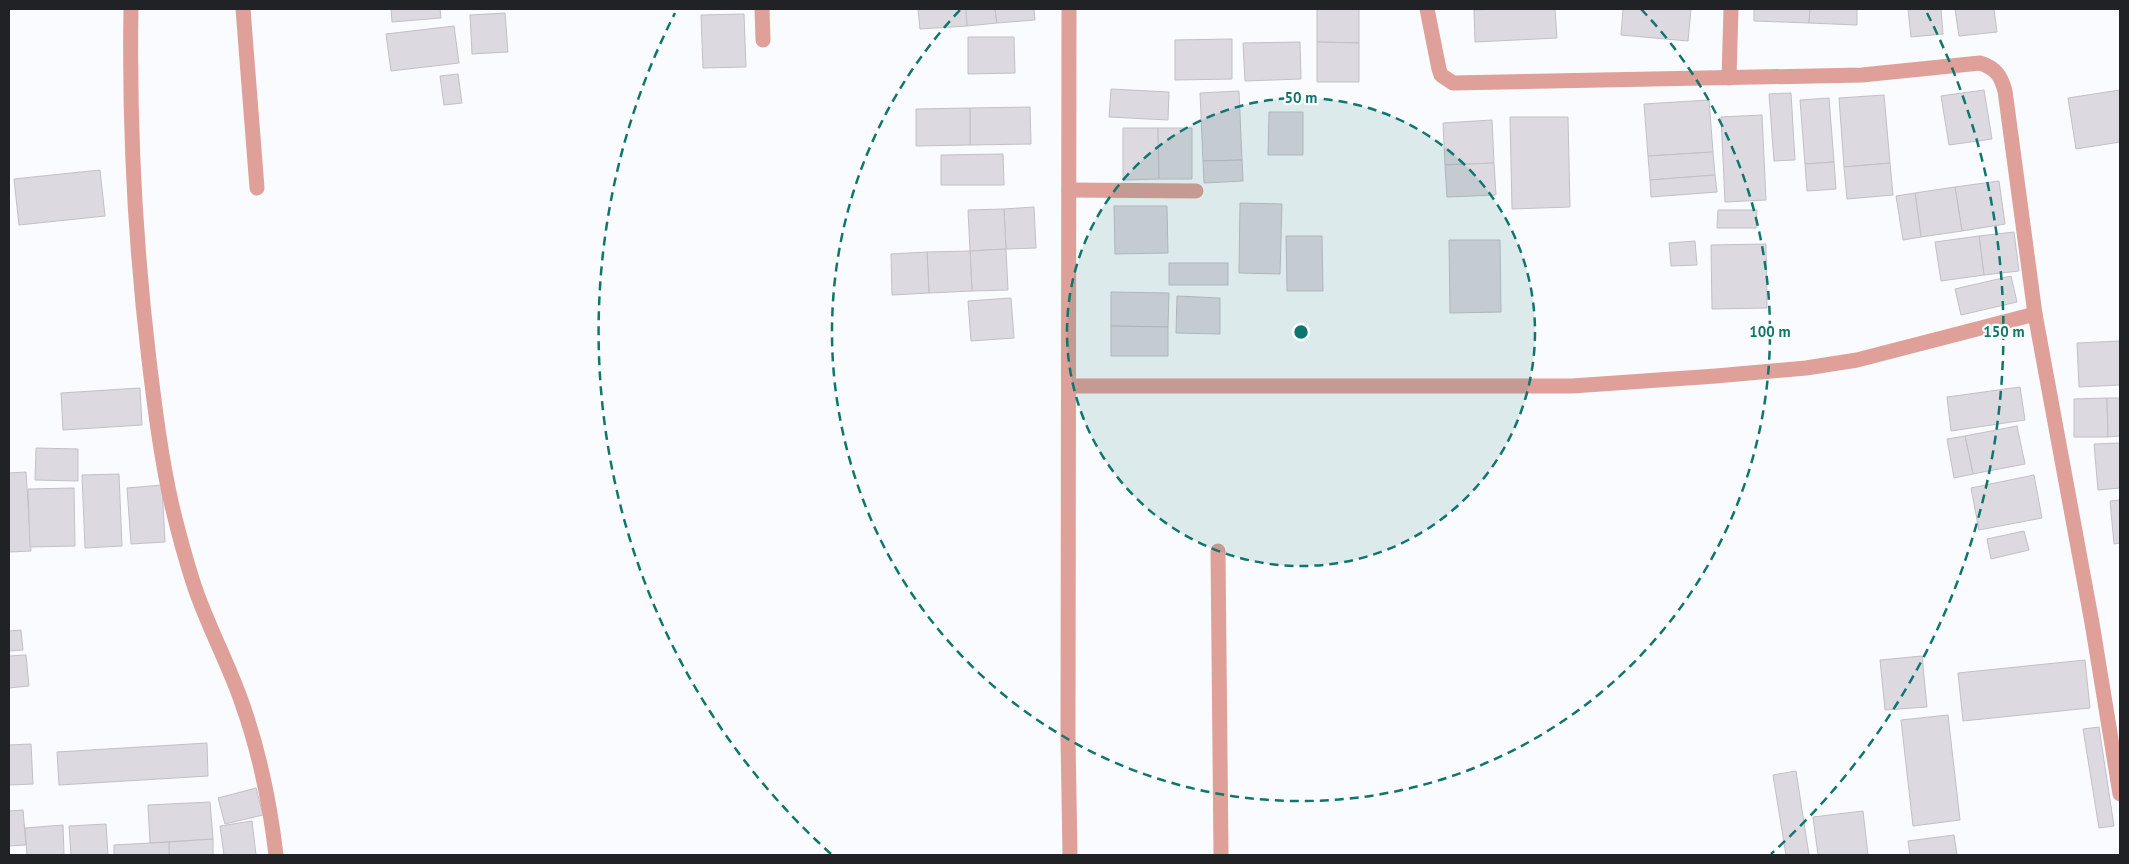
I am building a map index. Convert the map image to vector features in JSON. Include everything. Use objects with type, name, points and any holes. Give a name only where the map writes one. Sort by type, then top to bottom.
[{"type":"street","points":[[131,9],[129,86],[133,191],[145,327],[157,420],[172,505],[193,582],[242,703],[260,767],[276,855]]},
{"type":"street","points":[[243,9],[257,188]]},
{"type":"street","points":[[762,9],[763,40]]},
{"type":"street","points":[[1069,9],[1068,738],[1070,855]]},
{"type":"street","points":[[1428,9],[1439,69],[1442,75],[1453,83],[1862,76],[1980,63],[1992,66],[2001,78],[2006,91],[2035,314],[2092,623],[2120,794]]},
{"type":"street","points":[[1729,78],[1731,9]]},
{"type":"street","points":[[1069,190],[1196,191]]},
{"type":"street","points":[[1068,386],[1572,386],[1716,376],[1806,368],[1857,360],[2035,314]]},
{"type":"street","points":[[1218,551],[1221,855]]},
{"type":"building","points":[[391,9],[440,9],[441,18],[392,22]]},
{"type":"building","points":[[918,9],[966,9],[967,26],[920,29]]},
{"type":"building","points":[[966,9],[995,9],[997,23],[967,26]]},
{"type":"building","points":[[995,9],[1034,9],[1035,20],[997,23]]},
{"type":"building","points":[[1317,9],[1359,9],[1359,43],[1317,42]]},
{"type":"building","points":[[1555,9],[1557,38],[1475,42],[1474,10]]},
{"type":"building","points":[[1623,9],[1691,9],[1688,41],[1621,35]]},
{"type":"building","points":[[1754,9],[1810,9],[1809,23],[1754,21]]},
{"type":"building","points":[[1810,9],[1857,9],[1857,25],[1809,23]]},
{"type":"building","points":[[1908,9],[1941,9],[1943,34],[1911,37]]},
{"type":"building","points":[[1955,9],[1994,9],[1997,32],[1959,36]]},
{"type":"building","points":[[505,13],[508,52],[472,54],[470,15]]},
{"type":"building","points":[[744,14],[746,67],[703,68],[701,15]]},
{"type":"building","points":[[454,26],[459,63],[391,71],[386,34]]},
{"type":"building","points":[[968,37],[1014,37],[1015,73],[968,74]]},
{"type":"building","points":[[1232,39],[1232,79],[1175,80],[1175,40]]},
{"type":"building","points":[[1300,42],[1301,79],[1245,81],[1243,43]]},
{"type":"building","points":[[1317,42],[1359,43],[1359,82],[1317,82]]},
{"type":"building","points":[[458,74],[462,103],[444,105],[440,76]]},
{"type":"building","points":[[1111,89],[1169,92],[1168,120],[1109,117]]},
{"type":"building","points":[[1984,90],[1992,139],[1949,145],[1941,96]]},
{"type":"building","points":[[2120,90],[2120,142],[2076,149],[2068,98]]},
{"type":"building","points":[[1239,91],[1242,160],[1203,161],[1200,93]]},
{"type":"building","points":[[1791,93],[1795,160],[1774,161],[1769,94]]},
{"type":"building","points":[[1884,95],[1890,163],[1844,167],[1839,98]]},
{"type":"building","points":[[1829,98],[1834,162],[1805,164],[1800,100]]},
{"type":"building","points":[[1709,100],[1713,152],[1648,156],[1644,104]]},
{"type":"building","points":[[1030,107],[1031,144],[970,145],[970,108]]},
{"type":"building","points":[[970,108],[970,145],[916,146],[916,109]]},
{"type":"building","points":[[1269,112],[1303,112],[1303,155],[1268,155]]},
{"type":"building","points":[[1762,115],[1766,200],[1725,202],[1721,117]]},
{"type":"building","points":[[1510,117],[1568,117],[1570,207],[1512,209]]},
{"type":"building","points":[[1492,120],[1494,163],[1445,165],[1443,123]]},
{"type":"building","points":[[1123,128],[1158,128],[1159,179],[1123,180]]},
{"type":"building","points":[[1158,128],[1192,128],[1192,179],[1159,179]]},
{"type":"building","points":[[1713,152],[1715,175],[1650,180],[1648,156]]},
{"type":"building","points":[[1003,154],[1004,185],[941,185],[941,155]]},
{"type":"building","points":[[1242,160],[1243,181],[1204,183],[1203,161]]},
{"type":"building","points":[[1834,162],[1836,189],[1807,191],[1805,164]]},
{"type":"building","points":[[1494,163],[1496,195],[1447,197],[1445,165]]},
{"type":"building","points":[[1890,163],[1893,195],[1847,199],[1844,167]]},
{"type":"building","points":[[100,170],[105,216],[19,225],[14,179]]},
{"type":"building","points":[[1715,175],[1717,192],[1651,197],[1650,180]]},
{"type":"building","points":[[1999,181],[2005,224],[1962,231],[1955,187]]},
{"type":"building","points":[[1955,187],[1962,231],[1921,237],[1915,193]]},
{"type":"building","points":[[1915,193],[1921,237],[1903,240],[1896,196]]},
{"type":"building","points":[[1240,203],[1282,204],[1280,274],[1239,273]]},
{"type":"building","points":[[1114,206],[1167,206],[1168,253],[1115,254]]},
{"type":"building","points":[[1034,207],[1036,248],[1006,249],[1004,209]]},
{"type":"building","points":[[1004,209],[1006,249],[970,251],[968,210]]},
{"type":"building","points":[[1718,210],[1757,210],[1756,228],[1717,228]]},
{"type":"building","points":[[2014,232],[2019,271],[1984,275],[1979,236]]},
{"type":"building","points":[[1286,236],[1322,236],[1323,291],[1287,291]]},
{"type":"building","points":[[1979,236],[1984,275],[1941,281],[1935,242]]},
{"type":"building","points":[[1449,240],[1500,240],[1501,312],[1450,313]]},
{"type":"building","points":[[1695,241],[1697,265],[1671,266],[1669,243]]},
{"type":"building","points":[[1766,244],[1767,308],[1712,309],[1711,245]]},
{"type":"building","points":[[1006,249],[1008,290],[972,291],[970,251]]},
{"type":"building","points":[[970,251],[972,291],[929,293],[927,252]]},
{"type":"building","points":[[927,252],[929,293],[892,295],[891,254]]},
{"type":"building","points":[[1169,263],[1228,263],[1228,285],[1169,285]]},
{"type":"building","points":[[2011,276],[2017,302],[1961,315],[1955,289]]},
{"type":"building","points":[[1111,292],[1169,293],[1168,327],[1111,326]]},
{"type":"building","points":[[1177,296],[1220,298],[1220,334],[1176,333]]},
{"type":"building","points":[[1011,298],[1014,338],[971,341],[968,301]]},
{"type":"building","points":[[1111,326],[1168,327],[1168,356],[1111,356]]},
{"type":"building","points":[[2120,341],[2120,385],[2079,387],[2077,343]]},
{"type":"building","points":[[2020,387],[2025,420],[1951,431],[1947,397]]},
{"type":"building","points":[[140,388],[142,425],[63,430],[61,393]]},
{"type":"building","points":[[2107,398],[2108,437],[2074,437],[2074,399]]},
{"type":"building","points":[[2107,398],[2120,398],[2120,436],[2108,437]]},
{"type":"building","points":[[2017,426],[2025,464],[1973,474],[1965,436]]},
{"type":"building","points":[[1965,436],[1973,474],[1954,478],[1947,439]]},
{"type":"building","points":[[2120,443],[2120,488],[2098,490],[2094,444]]},
{"type":"building","points":[[36,448],[78,449],[78,481],[35,480]]},
{"type":"building","points":[[26,472],[31,551],[9,552],[9,473]]},
{"type":"building","points":[[119,474],[122,546],[85,548],[82,475]]},
{"type":"building","points":[[2034,475],[2042,518],[1979,530],[1971,488]]},
{"type":"building","points":[[162,485],[165,542],[131,544],[127,488]]},
{"type":"building","points":[[74,488],[75,546],[30,547],[28,489]]},
{"type":"building","points":[[2120,500],[2120,543],[2114,544],[2110,501]]},
{"type":"building","points":[[2024,531],[2029,550],[1991,559],[1987,539]]},
{"type":"building","points":[[21,630],[23,650],[9,651],[9,631]]},
{"type":"building","points":[[26,655],[29,686],[9,688],[9,656]]},
{"type":"building","points":[[1922,656],[1927,707],[1885,710],[1880,660]]},
{"type":"building","points":[[2085,660],[2090,708],[1963,721],[1958,673]]},
{"type":"building","points":[[1948,715],[1960,820],[1913,826],[1901,720]]},
{"type":"building","points":[[2099,727],[2114,826],[2099,828],[2083,729]]},
{"type":"building","points":[[207,743],[208,776],[59,785],[57,752]]},
{"type":"building","points":[[31,744],[33,784],[9,785],[9,745]]},
{"type":"building","points":[[1796,771],[1809,855],[1786,855],[1773,775]]},
{"type":"building","points":[[256,788],[263,815],[225,824],[218,798]]},
{"type":"building","points":[[210,802],[213,839],[150,843],[148,805]]},
{"type":"building","points":[[23,810],[26,845],[9,846],[9,811]]},
{"type":"building","points":[[1863,811],[1868,855],[1818,855],[1813,817]]},
{"type":"building","points":[[252,821],[256,855],[224,855],[220,826]]},
{"type":"building","points":[[106,824],[108,855],[71,855],[69,826]]},
{"type":"building","points":[[63,825],[64,855],[27,855],[25,828]]},
{"type":"building","points":[[1954,835],[1957,855],[1910,855],[1908,841]]},
{"type":"building","points":[[213,839],[213,855],[169,855],[169,842]]},
{"type":"building","points":[[169,842],[169,855],[114,855],[114,845]]}]
